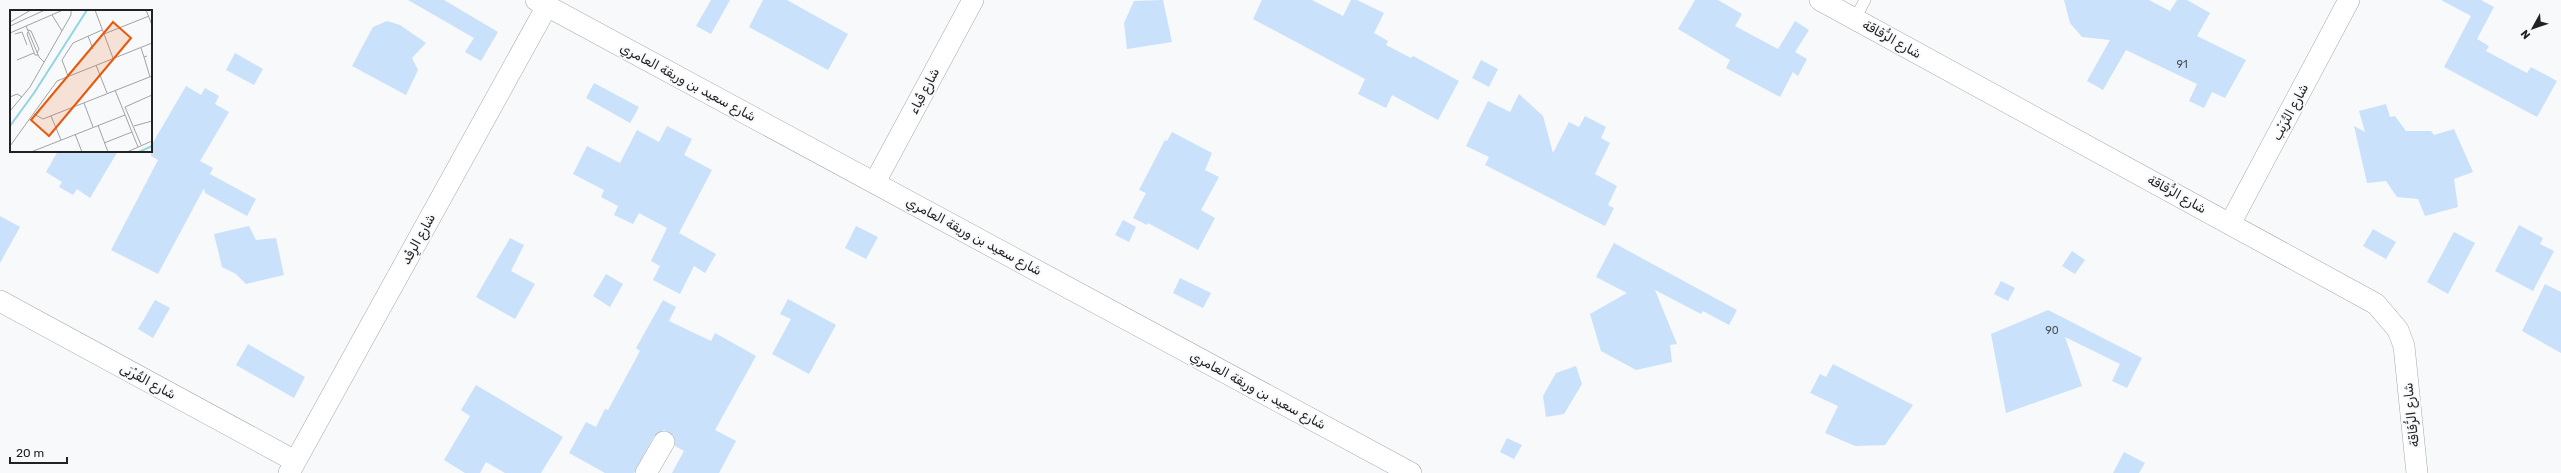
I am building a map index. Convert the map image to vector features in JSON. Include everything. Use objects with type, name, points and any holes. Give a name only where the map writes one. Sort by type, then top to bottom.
[{"type":"street","name":"شارع قُباء","points":[[875,182],[973,0]]},
{"type":"street","name":"شارع الرُّفَاقَة","points":[[1820,0],[2371,302],[2388,316],[2398,330],[2404,346],[2417,473]]},
{"type":"street","name":"شارع الثُرَيْب","points":[[2230,224],[2349,0]]},
{"type":"street","name":"شارع سعيد بن وريقة العامري","points":[[541,3],[875,182],[1404,471]]},
{"type":"street","name":"شارع الرِفْد","points":[[292,467],[541,3]]},
{"type":"street","name":"شارع القُرْبَى","points":[[0,301],[292,467]]},
{"type":"street","points":[[646,473],[664,442]]},
{"type":"lane","points":[[1855,19],[1865,0]]},
{"type":"building","points":[[408,0],[444,0],[498,32],[481,61],[465,52],[474,38]]},
{"type":"building","points":[[711,0],[730,0],[711,34],[696,26]]},
{"type":"building","points":[[763,0],[787,0],[848,34],[828,70],[749,27]]},
{"type":"building","points":[[1163,0],[1172,42],[1127,49],[1124,23],[1134,1]]},
{"type":"building","points":[[1262,0],[1312,0],[1343,16],[1351,0],[1357,0],[1384,13],[1374,33],[1388,41],[1386,45],[1411,58],[1413,56],[1459,81],[1438,120],[1392,95],[1386,108],[1358,94],[1365,79],[1253,19]]},
{"type":"building","points":[[1695,0],[1718,0],[1742,14],[1735,26],[1778,49],[1795,21],[1809,30],[1795,52],[1807,59],[1798,76],[1793,72],[1780,97],[1726,68],[1730,60],[1678,29]]},
{"type":"building","points":[[2064,0],[2149,0],[2170,11],[2177,0],[2187,0],[2210,13],[2197,36],[2246,60],[2225,98],[2212,92],[2204,108],[2189,101],[2197,84],[2126,50],[2103,90],[2087,81],[2110,40],[2082,37],[2070,23]]},
{"type":"building","points":[[2441,0],[2481,0],[2494,7],[2477,39],[2489,46],[2486,51],[2527,73],[2531,67],[2557,81],[2537,117],[2444,67],[2471,16]]},
{"type":"building","points":[[387,21],[400,25],[426,43],[412,58],[418,70],[406,95],[352,66],[373,27]]},
{"type":"building","points":[[235,53],[263,69],[254,85],[226,70]]},
{"type":"building","points":[[1481,60],[1498,69],[1489,87],[1472,78]]},
{"type":"building","points":[[594,83],[639,107],[630,123],[586,98]]},
{"type":"building","points":[[186,86],[201,95],[205,88],[219,96],[215,104],[229,112],[200,161],[213,168],[210,174],[256,199],[247,216],[205,193],[204,188],[158,274],[111,250],[158,160],[151,156],[152,144]]},
{"type":"building","points":[[1519,94],[1543,116],[1553,153],[1569,122],[1579,127],[1585,116],[1606,127],[1601,138],[1610,143],[1595,174],[1617,186],[1608,205],[1614,208],[1605,226],[1485,165],[1489,157],[1466,146],[1488,101],[1510,112]]},
{"type":"building","points":[[2386,104],[2390,117],[2395,116],[2406,131],[2431,131],[2434,135],[2454,129],[2473,172],[2454,179],[2458,207],[2425,216],[2418,199],[2397,197],[2386,181],[2367,183],[2354,126],[2365,132],[2359,111]]},
{"type":"building","points":[[667,126],[692,139],[684,155],[712,170],[679,233],[716,254],[705,273],[694,266],[680,294],[653,280],[660,266],[651,261],[667,228],[639,213],[633,224],[614,215],[618,206],[601,197],[604,190],[573,174],[587,146],[620,163],[637,130],[659,142]]},
{"type":"building","points":[[1172,132],[1212,153],[1205,170],[1219,177],[1201,210],[1215,218],[1198,250],[1148,223],[1147,225],[1133,218],[1146,193],[1139,190],[1165,140],[1167,141]]},
{"type":"building","points":[[57,152],[117,152],[90,198],[77,189],[73,195],[59,187],[62,182],[46,172]]},
{"type":"building","points":[[0,216],[20,227],[0,263]]},
{"type":"building","points":[[1123,220],[1136,227],[1129,242],[1115,235]]},
{"type":"building","points":[[2519,225],[2543,238],[2540,244],[2554,251],[2533,291],[2495,271]]},
{"type":"building","points":[[249,226],[256,240],[276,238],[284,275],[246,284],[236,274],[222,267],[214,234]]},
{"type":"building","points":[[856,226],[878,237],[866,259],[845,248]]},
{"type":"building","points":[[2373,229],[2396,242],[2386,259],[2363,246]]},
{"type":"building","points":[[2454,232],[2475,243],[2448,294],[2427,282]]},
{"type":"building","points":[[510,238],[524,245],[511,271],[535,284],[515,319],[476,297]]},
{"type":"building","points":[[1614,243],[1737,310],[1729,325],[1703,311],[1701,314],[1655,290],[1677,344],[1670,345],[1672,362],[1636,370],[1601,351],[1590,314],[1627,293],[1596,277]]},
{"type":"building","points":[[2072,251],[2085,260],[2075,274],[2062,266]]},
{"type":"building","points":[[606,274],[623,284],[610,307],[593,296]]},
{"type":"building","points":[[1180,278],[1211,293],[1203,308],[1173,293]]},
{"type":"building","points":[[2001,281],[2015,288],[2008,301],[1994,294]]},
{"type":"building","points":[[2545,284],[2561,292],[2561,353],[2522,331]]},
{"type":"building","points":[[788,299],[836,325],[809,374],[772,354],[791,319],[780,314]]},
{"type":"building","points":[[155,300],[170,308],[153,338],[138,329]]},
{"type":"building","points":[[663,300],[676,307],[669,321],[711,341],[715,333],[756,356],[715,430],[736,441],[719,473],[672,473],[684,451],[675,446],[674,436],[664,430],[654,436],[634,473],[605,473],[569,453],[586,422],[596,427],[605,409],[608,410],[640,351],[636,348]]},
{"type":"building","points":[[2048,310],[2142,358],[2127,388],[2112,381],[2120,364],[2065,337],[2082,386],[2006,413],[1991,334]]},
{"type":"building","points":[[248,344],[305,377],[294,398],[236,365]]},
{"type":"building","points":[[1833,364],[1913,405],[1885,445],[1855,446],[1825,433],[1838,406],[1810,393],[1820,374],[1826,377]]},
{"type":"building","points":[[1576,366],[1582,384],[1564,414],[1546,417],[1543,396],[1556,373]]},
{"type":"building","points":[[476,385],[563,437],[541,473],[505,473],[486,462],[480,473],[465,473],[444,460],[470,416],[461,410]]},
{"type":"building","points":[[1507,438],[1522,445],[1514,459],[1500,452]]},
{"type":"building","points":[[2124,452],[2145,463],[2139,473],[2113,473]]}]
